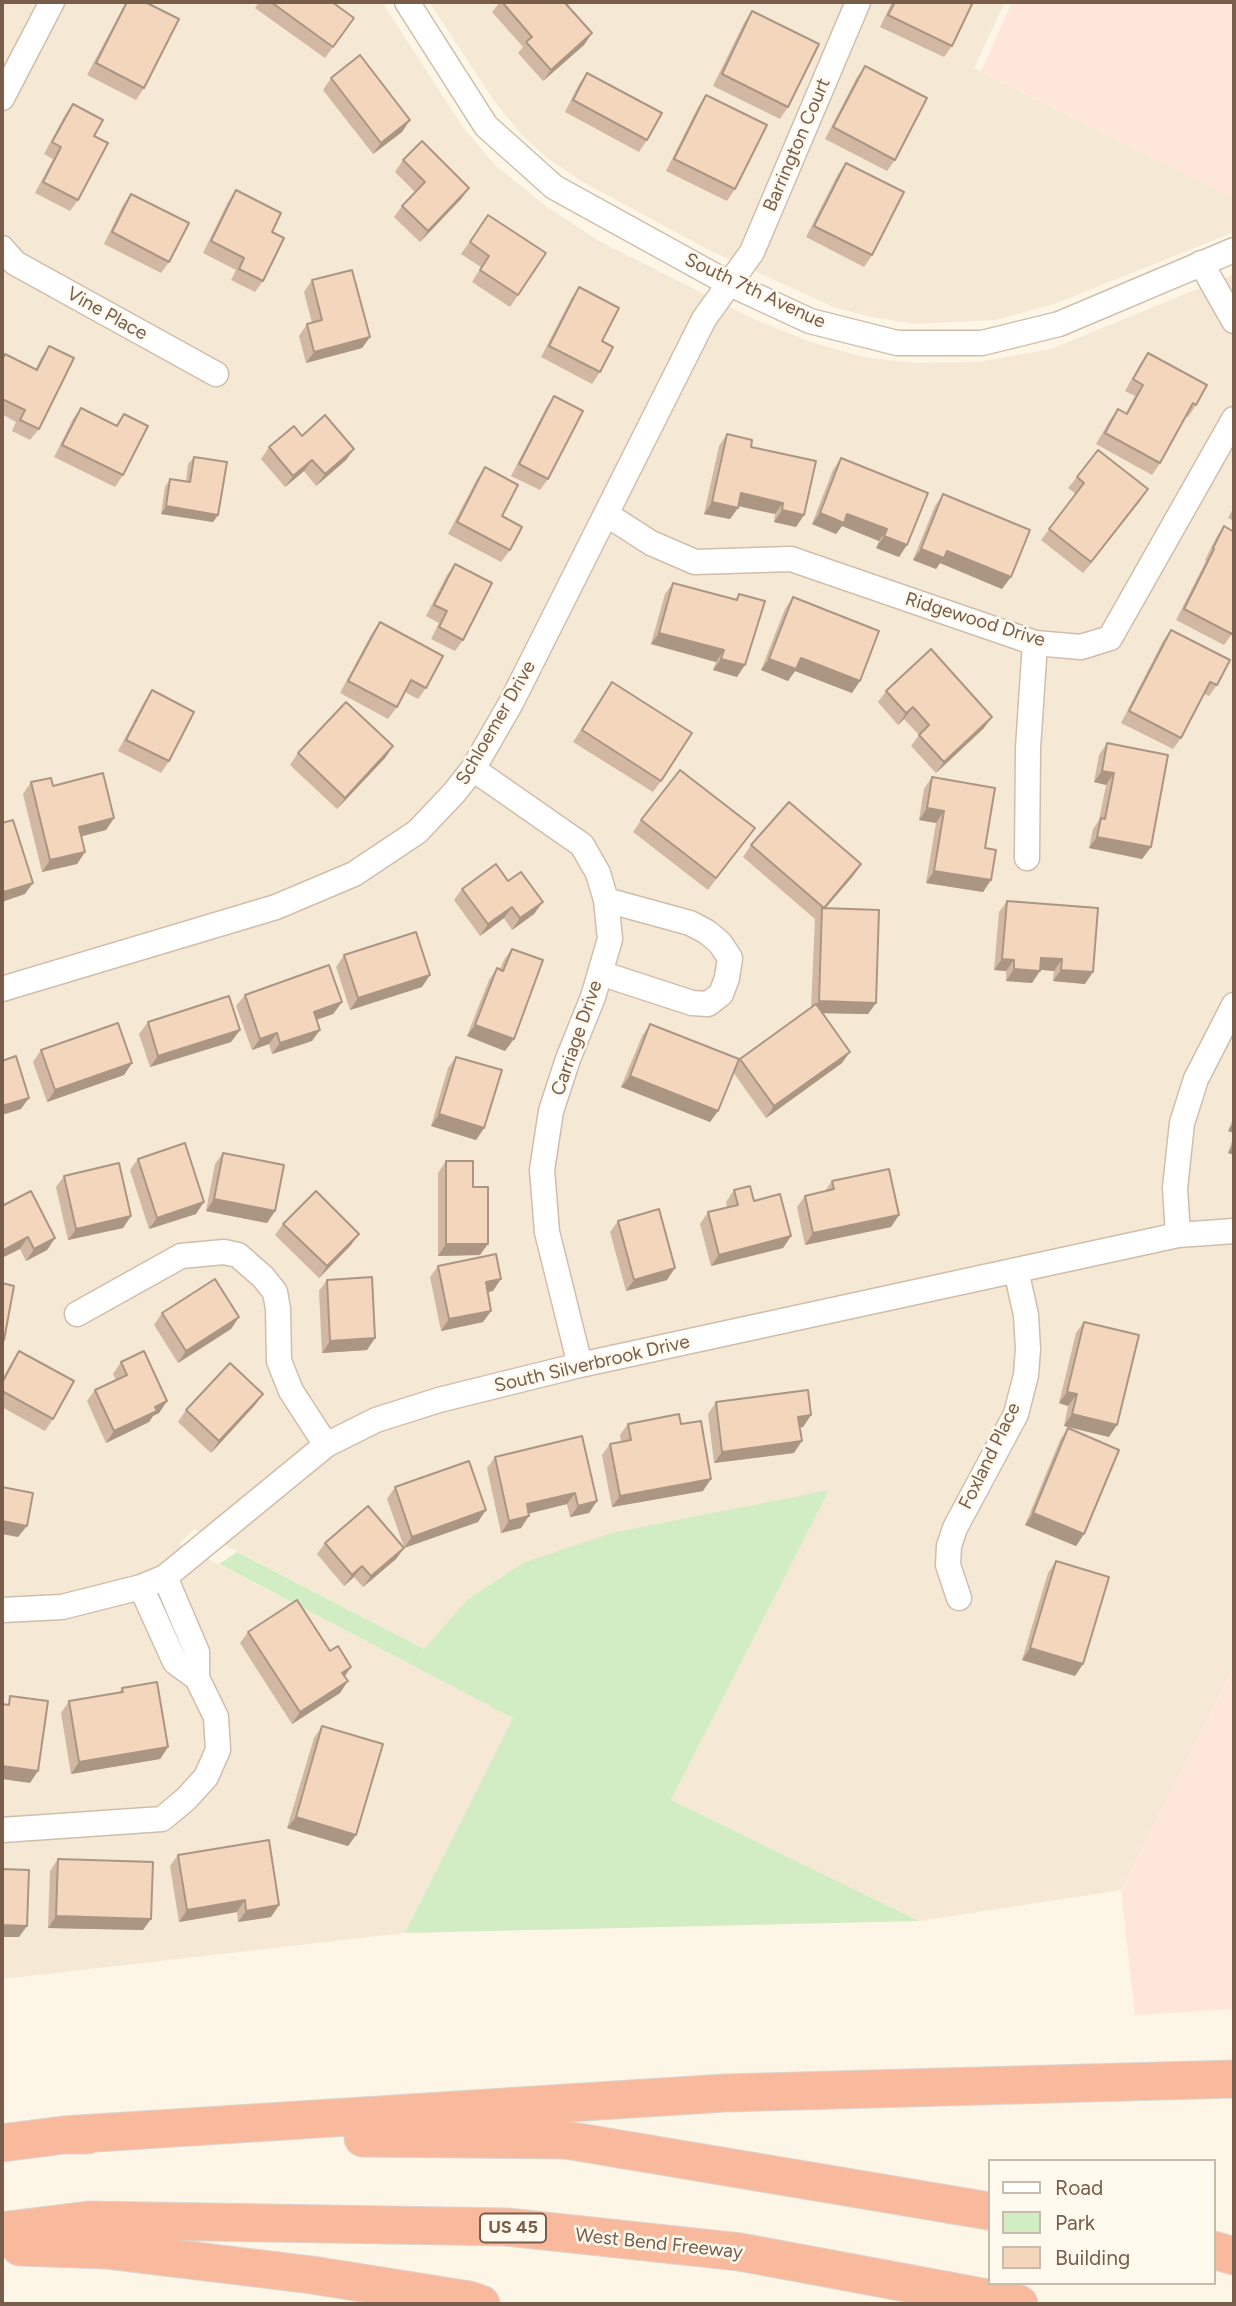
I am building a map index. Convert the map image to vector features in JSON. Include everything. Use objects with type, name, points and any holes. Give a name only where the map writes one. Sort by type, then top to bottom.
[{"type":"highway","points":[[2,2143],[64,2135],[725,2093],[1234,2079]]},
{"type":"highway","points":[[64,2135],[566,2140],[988,2211]]},
{"type":"highway","name":"West Bend Freeway","points":[[2,2231],[89,2220],[507,2227],[740,2252],[1019,2304]]},
{"type":"highway","points":[[2,2246],[106,2250],[312,2275],[481,2304]]},
{"type":"highway","points":[[1215,2251],[1234,2256]]},
{"type":"street","points":[[2,98],[52,2]]},
{"type":"street","name":"South 7th Avenue","points":[[407,2],[486,126],[554,187],[728,283],[810,321],[853,334],[897,343],[982,343],[1059,324],[1234,250]]},
{"type":"street","name":"Barrington Court","points":[[728,283],[752,252],[858,2]]},
{"type":"street","name":"Vine Place","points":[[2,248],[15,263],[216,374]]},
{"type":"street","points":[[1201,263],[1234,321]]},
{"type":"street","name":"Schloemer Drive","points":[[2,989],[276,907],[354,874],[417,832],[454,793],[472,769],[511,703],[701,324],[728,283]]},
{"type":"street","name":"Ridgewood Drive","points":[[607,514],[650,543],[695,562],[791,559],[1035,643],[1081,647],[1110,638],[1234,419]]},
{"type":"street","points":[[1027,858],[1028,748],[1035,643]]},
{"type":"street","name":"Carriage Drive","points":[[472,769],[582,845],[598,873],[606,900],[610,939],[551,1111],[542,1170],[547,1232],[580,1365]]},
{"type":"street","points":[[600,973],[692,1003],[708,1004],[721,994],[730,958],[720,943],[690,923],[606,900]]},
{"type":"street","points":[[1178,1235],[1175,1188],[1184,1113],[1196,1079],[1234,1006]]},
{"type":"street","name":"South Silverbrook Drive","points":[[2,1610],[62,1607],[141,1587],[165,1577],[326,1445],[376,1420],[439,1400],[580,1365],[1178,1235],[1234,1231]]},
{"type":"street","points":[[77,1314],[181,1256],[224,1252],[238,1255],[263,1277],[275,1292],[279,1361],[296,1400],[326,1445]]},
{"type":"street","name":"Foxland Place","points":[[959,1598],[948,1565],[949,1546],[955,1528],[1016,1414],[1026,1375],[1026,1315],[1016,1270]]},
{"type":"street","points":[[2,1830],[162,1819],[186,1799],[206,1777],[218,1750],[216,1717],[197,1678],[197,1652],[165,1577]]},
{"type":"street","points":[[141,1587],[175,1662],[197,1678]]},
{"type":"shaded area","points":[[2,2],[382,2],[464,129],[495,165],[547,207],[599,241],[756,320],[811,342],[863,357],[914,363],[978,362],[1051,349],[1234,274],[1234,1667],[1121,1890],[919,1921],[671,1800],[829,1490],[467,1600],[424,1649],[194,1529],[179,1544],[514,1718],[405,1933],[2,1979]]},
{"type":"shaded area","points":[[429,2],[1005,2],[974,68],[1234,198],[1234,232],[1054,304],[995,320],[916,324],[871,317],[833,307],[707,249],[583,182],[547,158],[521,134],[495,102]]},
{"type":"shaded area","points":[[1012,2],[1234,2],[1234,198],[981,71]]},
{"type":"shaded area","points":[[1234,1667],[1234,2009],[1135,2015],[1121,1890]]},
{"type":"green space","points":[[829,1490],[671,1800],[919,1921],[405,1933],[513,1718],[219,1564],[237,1552],[424,1649],[467,1600],[523,1563],[612,1533]]},
{"type":"building","points":[[127,2],[145,2],[179,19],[144,88],[96,63]]},
{"type":"building","points":[[271,2],[332,2],[354,18],[333,47]]},
{"type":"building","points":[[502,2],[567,2],[565,3],[592,33],[551,70],[526,42],[532,37]]},
{"type":"building","points":[[895,2],[973,2],[952,46],[888,15]]},
{"type":"building","points":[[752,11],[819,44],[788,107],[722,74]]},
{"type":"building","points":[[360,55],[410,120],[381,143],[331,78]]},
{"type":"building","points":[[865,66],[927,98],[895,160],[833,127]]},
{"type":"building","points":[[587,73],[662,113],[647,140],[573,100]]},
{"type":"building","points":[[706,95],[767,125],[735,189],[674,159]]},
{"type":"building","points":[[73,104],[103,120],[94,136],[108,143],[78,200],[43,182],[61,147],[52,142]]},
{"type":"building","points":[[422,141],[469,188],[428,231],[402,206],[425,182],[403,160]]},
{"type":"building","points":[[846,163],[904,192],[872,255],[814,226]]},
{"type":"building","points":[[236,190],[281,213],[272,232],[284,238],[263,281],[239,269],[244,258],[211,241]]},
{"type":"building","points":[[131,194],[189,223],[169,262],[112,232]]},
{"type":"building","points":[[488,215],[546,253],[518,295],[480,270],[489,256],[470,242]]},
{"type":"building","points":[[352,270],[370,337],[314,352],[307,324],[322,320],[312,280]]},
{"type":"building","points":[[579,287],[619,308],[602,341],[613,347],[600,372],[549,346]]},
{"type":"building","points":[[49,346],[74,358],[39,429],[20,420],[25,410],[2,399],[2,360],[5,354],[37,370]]},
{"type":"building","points":[[1148,353],[1207,385],[1196,405],[1193,403],[1160,463],[1105,433],[1118,409],[1127,414],[1143,385],[1133,379]]},
{"type":"building","points":[[554,396],[583,411],[548,479],[519,464]]},
{"type":"building","points":[[81,408],[117,426],[124,414],[148,426],[123,475],[62,445]]},
{"type":"building","points":[[325,415],[354,449],[325,474],[312,460],[293,476],[269,447],[294,426],[302,436]]},
{"type":"building","points":[[727,434],[752,440],[751,447],[816,461],[804,515],[782,510],[783,503],[741,493],[738,508],[712,502]]},
{"type":"building","points":[[1098,450],[1148,489],[1091,562],[1049,529],[1084,483],[1077,477]]},
{"type":"building","points":[[194,457],[227,462],[218,515],[166,506],[170,479],[190,482]]},
{"type":"building","points":[[841,458],[928,493],[907,545],[884,536],[887,529],[847,514],[844,523],[820,513]]},
{"type":"building","points":[[485,467],[518,485],[502,516],[522,527],[510,550],[457,522]]},
{"type":"building","points":[[943,494],[1030,530],[1011,577],[947,551],[944,558],[921,549]]},
{"type":"building","points":[[1224,526],[1234,532],[1232,634],[1184,609]]},
{"type":"building","points":[[455,564],[492,583],[463,640],[439,627],[447,611],[434,605]]},
{"type":"building","points":[[673,583],[737,600],[739,594],[765,601],[745,665],[721,659],[724,650],[659,633]]},
{"type":"building","points":[[793,597],[879,631],[860,681],[801,658],[796,669],[769,659]]},
{"type":"building","points":[[380,622],[443,656],[426,688],[411,680],[397,707],[348,681]]},
{"type":"building","points":[[1171,630],[1230,660],[1217,685],[1210,682],[1181,738],[1129,711]]},
{"type":"building","points":[[931,649],[992,717],[944,762],[919,735],[929,725],[913,707],[906,713],[886,691]]},
{"type":"building","points":[[612,682],[692,733],[661,781],[582,730]]},
{"type":"building","points":[[152,690],[194,712],[169,761],[126,740]]},
{"type":"building","points":[[346,702],[393,746],[345,798],[298,753]]},
{"type":"building","points":[[1107,743],[1168,755],[1151,847],[1097,837],[1101,818],[1105,819],[1114,773],[1102,771]]},
{"type":"building","points":[[680,770],[755,828],[716,878],[641,820]]},
{"type":"building","points":[[103,773],[114,818],[79,827],[85,852],[50,860],[31,782],[51,778],[53,786]]},
{"type":"building","points":[[932,777],[995,788],[985,848],[996,850],[991,880],[934,871],[944,811],[927,808]]},
{"type":"building","points":[[789,802],[861,864],[824,908],[751,845]]},
{"type":"building","points":[[13,820],[33,883],[4,892],[2,823]]},
{"type":"building","points":[[496,864],[508,881],[521,872],[543,902],[520,918],[512,907],[488,924],[462,889]]},
{"type":"building","points":[[1007,901],[1098,908],[1093,972],[1061,970],[1062,959],[1041,958],[1040,971],[1014,969],[1014,960],[1002,959]]},
{"type":"building","points":[[822,908],[879,910],[876,1003],[819,1001]]},
{"type":"building","points":[[416,932],[430,975],[358,998],[344,955]]},
{"type":"building","points":[[512,949],[543,960],[514,1039],[475,1025],[497,968],[503,971]]},
{"type":"building","points":[[329,965],[342,1002],[314,1012],[320,1030],[280,1043],[277,1033],[260,1039],[245,995]]},
{"type":"building","points":[[229,996],[240,1030],[158,1056],[148,1022]]},
{"type":"building","points":[[816,1004],[850,1052],[774,1106],[740,1059]]},
{"type":"building","points":[[118,1023],[132,1063],[55,1090],[41,1050]]},
{"type":"building","points":[[650,1024],[739,1059],[718,1111],[630,1076]]},
{"type":"building","points":[[16,1056],[29,1098],[2,1106],[2,1061]]},
{"type":"building","points":[[456,1057],[502,1070],[484,1128],[439,1114]]},
{"type":"building","points":[[185,1143],[204,1202],[157,1218],[138,1159]]},
{"type":"building","points":[[223,1153],[284,1165],[275,1211],[214,1199]]},
{"type":"building","points":[[446,1161],[473,1161],[473,1187],[488,1187],[488,1244],[446,1244]]},
{"type":"building","points":[[119,1163],[131,1216],[76,1229],[64,1176]]},
{"type":"building","points":[[889,1169],[899,1215],[813,1233],[805,1196],[834,1189],[832,1181]]},
{"type":"building","points":[[750,1186],[754,1201],[780,1194],[791,1236],[719,1255],[708,1212],[738,1205],[734,1190]]},
{"type":"building","points":[[31,1191],[55,1238],[34,1249],[28,1237],[2,1251],[2,1206]]},
{"type":"building","points":[[316,1191],[359,1234],[327,1266],[283,1224]]},
{"type":"building","points":[[659,1209],[675,1268],[634,1280],[618,1221]]},
{"type":"building","points":[[496,1254],[501,1279],[486,1282],[491,1311],[449,1319],[438,1266]]},
{"type":"building","points":[[372,1277],[375,1338],[330,1341],[327,1280]]},
{"type":"building","points":[[215,1279],[239,1317],[186,1351],[162,1313]]},
{"type":"building","points":[[2,1283],[14,1286],[4,1340],[2,1340]]},
{"type":"building","points":[[1084,1322],[1139,1335],[1117,1425],[1072,1414],[1077,1394],[1067,1392]]},
{"type":"building","points":[[19,1351],[74,1381],[53,1419],[2,1391],[2,1383]]},
{"type":"building","points":[[144,1351],[167,1401],[155,1407],[157,1411],[114,1431],[95,1390],[127,1375],[121,1362]]},
{"type":"building","points":[[230,1363],[263,1394],[219,1441],[186,1410]]},
{"type":"building","points":[[808,1390],[811,1415],[798,1417],[802,1441],[722,1452],[716,1402]]},
{"type":"building","points":[[679,1414],[681,1424],[701,1421],[711,1479],[620,1496],[610,1444],[631,1440],[628,1424]]},
{"type":"building","points":[[1068,1428],[1119,1450],[1084,1534],[1033,1513]]},
{"type":"building","points":[[582,1436],[597,1501],[578,1506],[575,1493],[527,1504],[529,1516],[509,1521],[495,1457]]},
{"type":"building","points":[[469,1461],[486,1510],[412,1537],[395,1487]]},
{"type":"building","points":[[2,1487],[33,1493],[27,1526],[2,1521]]},
{"type":"building","points":[[368,1506],[404,1548],[371,1576],[362,1566],[352,1575],[325,1543]]},
{"type":"building","points":[[1056,1561],[1109,1577],[1083,1664],[1030,1648]]},
{"type":"building","points":[[297,1600],[330,1651],[338,1646],[351,1667],[342,1673],[348,1681],[300,1712],[248,1632]]},
{"type":"building","points":[[157,1682],[168,1747],[79,1762],[69,1701],[123,1692],[122,1688]]},
{"type":"building","points":[[10,1696],[48,1701],[38,1771],[2,1766],[2,1704],[9,1705]]},
{"type":"building","points":[[322,1726],[383,1744],[356,1835],[296,1817]]},
{"type":"building","points":[[269,1840],[279,1905],[246,1911],[245,1900],[187,1910],[178,1855]]},
{"type":"building","points":[[58,1859],[153,1862],[151,1919],[56,1916]]},
{"type":"building","points":[[2,1869],[29,1870],[27,1926],[2,1925]]}]
